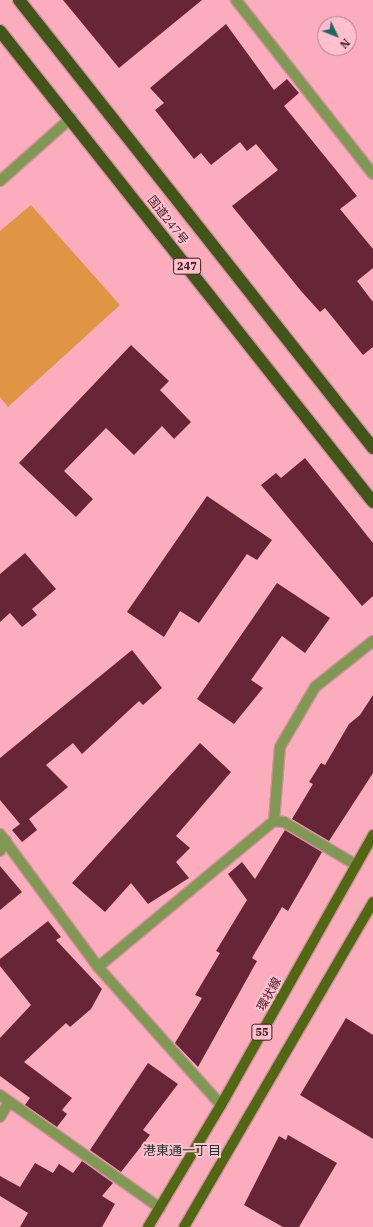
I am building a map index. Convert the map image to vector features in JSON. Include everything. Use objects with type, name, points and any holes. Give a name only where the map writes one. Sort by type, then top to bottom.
[{"type":"highway","name":"国道247号","points":[[19,0],[373,448]]},
{"type":"highway","name":"国道247号","points":[[0,31],[71,118],[373,502]]},
{"type":"main road","name":"環状線","points":[[148,1227],[221,1105],[373,835]]},
{"type":"main road","name":"55","points":[[184,1227],[373,902]]},
{"type":"street","points":[[236,0],[373,174]]},
{"type":"street","points":[[0,181],[71,118]]},
{"type":"street","points":[[274,821],[280,747],[315,687],[373,641]]},
{"type":"street","points":[[98,967],[274,821],[284,822],[356,865]]},
{"type":"street","points":[[3,838],[98,967],[221,1105]]},
{"type":"street","points":[[0,851],[3,838]]},
{"type":"street","points":[[0,1095],[160,1208]]},
{"type":"street","points":[[0,1117],[10,1102]]},
{"type":"shaded area","points":[[31,205],[120,305],[8,407],[0,397],[0,231]]},
{"type":"building","points":[[63,0],[202,0],[119,68]]},
{"type":"building","points":[[226,24],[274,90],[287,79],[299,93],[284,106],[357,196],[340,209],[373,249],[373,268],[357,281],[373,302],[373,347],[363,355],[325,308],[320,312],[301,291],[232,206],[278,170],[256,144],[247,151],[240,142],[211,165],[201,153],[194,159],[155,110],[164,103],[150,88]]},
{"type":"building","points":[[131,345],[169,381],[160,390],[191,422],[174,439],[162,426],[134,455],[106,428],[64,471],[93,499],[76,517],[19,463]]},
{"type":"building","points":[[305,458],[373,543],[373,596],[362,606],[261,485],[276,473],[281,478]]},
{"type":"building","points":[[207,496],[272,540],[257,560],[247,554],[199,623],[180,611],[164,637],[127,612]]},
{"type":"building","points":[[25,553],[56,589],[32,609],[37,615],[22,627],[10,613],[0,622],[0,574]]},
{"type":"building","points":[[277,583],[330,618],[305,653],[282,636],[251,680],[263,688],[234,724],[197,699]]},
{"type":"building","points":[[132,650],[162,688],[143,705],[139,701],[82,754],[73,743],[46,765],[68,787],[29,819],[37,830],[22,842],[12,830],[20,824],[0,800],[0,758]]},
{"type":"building","points":[[373,695],[373,773],[329,841],[292,819],[313,784],[309,782],[321,763],[325,765],[349,724],[360,715]]},
{"type":"building","points":[[200,743],[231,772],[176,836],[190,848],[176,862],[189,878],[148,904],[131,883],[105,912],[72,883]]},
{"type":"building","points":[[285,830],[322,852],[288,911],[282,907],[252,958],[257,961],[198,1067],[175,1043],[202,998],[195,995],[220,953],[216,951],[247,900],[228,874],[242,862],[255,879]]},
{"type":"building","points":[[0,866],[22,892],[0,910]]},
{"type":"building","points":[[48,921],[61,937],[56,940],[102,989],[91,1009],[70,1027],[66,1023],[24,1062],[72,1098],[62,1110],[67,1114],[57,1127],[25,1105],[30,1098],[0,1076],[0,1038],[31,1005],[0,966],[0,959]]},
{"type":"building","points":[[346,1018],[373,1035],[373,1139],[300,1095]]},
{"type":"building","points":[[148,1063],[178,1084],[143,1130],[150,1135],[121,1172],[90,1150]]},
{"type":"building","points":[[288,1135],[337,1163],[299,1227],[283,1227],[244,1205],[279,1136],[286,1140]]},
{"type":"building","points":[[82,1161],[113,1183],[102,1196],[115,1204],[102,1227],[20,1227],[28,1213],[0,1196],[0,1176],[20,1187],[35,1163],[53,1173],[59,1164],[73,1173]]},
{"type":"district","name":"港東通一丁目","points":[[182,1151]]}]
